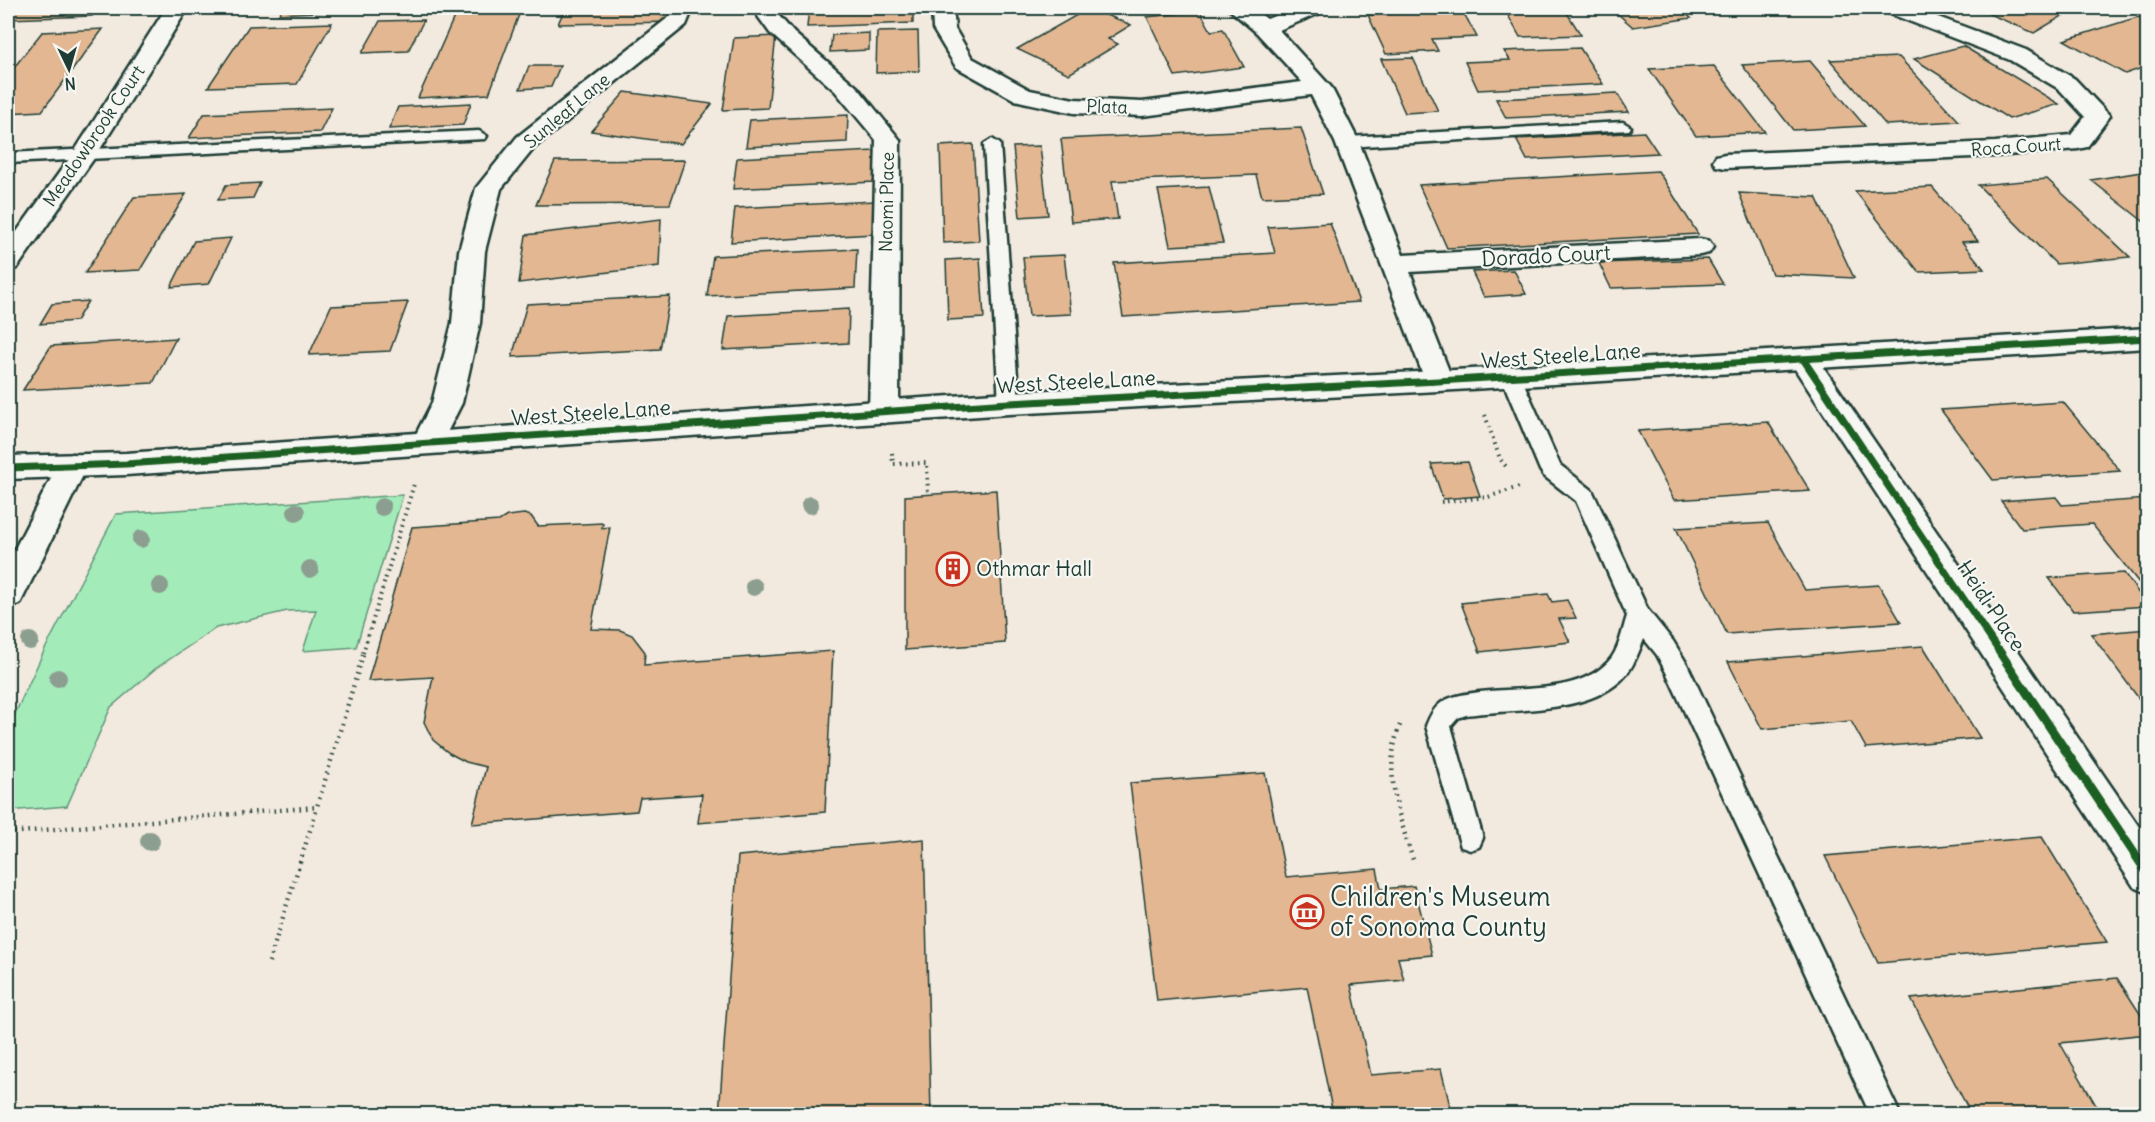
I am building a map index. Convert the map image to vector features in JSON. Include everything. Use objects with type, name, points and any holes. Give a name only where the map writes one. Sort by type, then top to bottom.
[{"type":"street","name":"Meadowbrook Court","points":[[8,262],[85,154],[177,8]]},
{"type":"street","name":"Sunleaf Lane","points":[[427,442],[450,391],[466,323],[472,251],[489,188],[526,142],[678,20],[683,8]]},
{"type":"street","name":"Naomi Place","points":[[762,8],[789,41],[836,79],[866,110],[888,140],[884,412]]},
{"type":"street","name":"Plata","points":[[943,8],[944,29],[964,62],[1023,95],[1074,106],[1142,109],[1318,87]]},
{"type":"street","points":[[1239,8],[1265,28],[1318,87],[1347,142],[1438,381]]},
{"type":"street","points":[[1265,28],[1312,8]]},
{"type":"street","name":"Roca Court","points":[[1725,161],[1995,149],[2078,142],[2098,116],[2067,84],[2018,55],[1896,8]]},
{"type":"street","name":"Dorado Court","points":[[1392,264],[1700,247]]},
{"type":"street","name":"West Steele Lane","points":[[8,468],[126,464],[1009,403],[1511,377],[2148,338]]},
{"type":"street","name":"Heidi Place","points":[[1803,358],[2148,874]]},
{"type":"street","points":[[8,594],[73,465]]},
{"type":"lane","points":[[1347,142],[1623,127]]},
{"type":"lane","points":[[8,158],[479,136]]},
{"type":"lane","points":[[992,144],[1009,403]]},
{"type":"lane","points":[[1511,377],[1551,470],[1587,500],[1639,616],[1665,648],[1678,671],[1885,1114]]},
{"type":"lane","points":[[1470,838],[1438,726],[1443,717],[1452,709],[1468,704],[1555,696],[1577,691],[1608,677],[1618,668],[1639,616]]},
{"type":"path","points":[[1141,8],[1194,8]]},
{"type":"path","points":[[1441,502],[1488,497],[1523,485],[1500,459],[1485,415]]},
{"type":"path","points":[[892,453],[893,464],[927,463],[928,495]]},
{"type":"path","points":[[269,962],[414,484]]},
{"type":"path","points":[[1402,720],[1394,737],[1390,776],[1413,860]]},
{"type":"path","points":[[8,833],[317,807]]},
{"type":"green space","points":[[403,495],[356,647],[303,651],[316,610],[287,611],[216,628],[155,669],[111,707],[67,806],[8,811],[8,729],[44,651],[116,514]]},
{"type":"building","points":[[8,8],[99,8],[92,16],[8,19]]},
{"type":"building","points":[[282,8],[355,8],[354,10],[279,14]]},
{"type":"building","points":[[565,8],[679,8],[675,22],[558,24]]},
{"type":"building","points":[[809,8],[913,8],[913,23],[807,27]]},
{"type":"building","points":[[1008,8],[1041,8],[1012,13]]},
{"type":"building","points":[[1089,8],[1131,25],[1108,39],[1118,44],[1069,74],[1017,49]]},
{"type":"building","points":[[1504,8],[1564,8],[1581,35],[1520,37]]},
{"type":"building","points":[[1611,8],[1678,8],[1691,18],[1633,27]]},
{"type":"building","points":[[1975,8],[2076,8],[2034,33]]},
{"type":"building","points":[[1462,10],[1477,37],[1432,39],[1438,51],[1386,54],[1368,15]]},
{"type":"building","points":[[1200,11],[1211,31],[1223,29],[1244,67],[1175,76],[1147,17]]},
{"type":"building","points":[[520,12],[489,94],[418,98],[455,15]]},
{"type":"building","points":[[2138,17],[2148,22],[2148,66],[2125,74],[2064,40]]},
{"type":"building","points":[[424,20],[408,51],[362,53],[380,21]]},
{"type":"building","points":[[332,23],[297,84],[208,87],[249,26]]},
{"type":"building","points":[[103,29],[42,111],[8,113],[8,75],[42,32]]},
{"type":"building","points":[[918,31],[919,71],[876,73],[877,32]]},
{"type":"building","points":[[869,33],[869,50],[830,52],[832,35]]},
{"type":"building","points":[[776,36],[768,108],[723,110],[734,38]]},
{"type":"building","points":[[1963,46],[2059,104],[2009,119],[1914,59]]},
{"type":"building","points":[[1580,48],[1603,84],[1478,90],[1465,62],[1510,60],[1504,51]]},
{"type":"building","points":[[1899,57],[1959,121],[1886,125],[1830,60]]},
{"type":"building","points":[[1413,58],[1438,111],[1405,113],[1381,59]]},
{"type":"building","points":[[1810,61],[1865,126],[1793,130],[1742,65]]},
{"type":"building","points":[[529,66],[560,66],[551,87],[520,89]]},
{"type":"building","points":[[1714,66],[1765,132],[1696,136],[1649,69]]},
{"type":"building","points":[[625,92],[712,104],[681,144],[591,131]]},
{"type":"building","points":[[1617,93],[1629,112],[1506,118],[1496,99]]},
{"type":"building","points":[[471,103],[463,125],[389,129],[398,107]]},
{"type":"building","points":[[332,108],[320,132],[189,138],[204,114]]},
{"type":"building","points":[[848,115],[847,142],[746,147],[750,120]]},
{"type":"building","points":[[1301,128],[1323,194],[1262,197],[1256,175],[1112,181],[1118,219],[1071,222],[1061,139]]},
{"type":"building","points":[[1644,132],[1658,153],[1527,160],[1516,139]]},
{"type":"building","points":[[973,144],[979,241],[943,243],[940,146]]},
{"type":"building","points":[[1040,146],[1048,215],[1020,217],[1013,147]]},
{"type":"building","points":[[875,151],[874,182],[733,189],[737,158]]},
{"type":"building","points":[[685,160],[670,204],[536,205],[555,161]]},
{"type":"building","points":[[1658,171],[1698,234],[1447,248],[1419,185]]},
{"type":"building","points":[[2148,171],[2148,225],[2091,180]]},
{"type":"building","points":[[2047,179],[2130,257],[2056,264],[1978,185]]},
{"type":"building","points":[[260,183],[253,198],[218,200],[226,185]]},
{"type":"building","points":[[1209,187],[1223,243],[1170,246],[1158,190]]},
{"type":"building","points":[[1932,187],[1978,241],[1962,242],[1984,269],[1919,272],[1855,191]]},
{"type":"building","points":[[1739,193],[1816,197],[1854,278],[1772,274]]},
{"type":"building","points":[[186,194],[140,270],[85,273],[134,197]]},
{"type":"building","points":[[875,201],[874,234],[731,242],[735,208]]},
{"type":"building","points":[[661,219],[659,266],[519,283],[526,235]]},
{"type":"building","points":[[1330,223],[1359,302],[1123,317],[1114,263],[1275,253],[1268,227]]},
{"type":"building","points":[[231,238],[209,284],[171,287],[194,241]]},
{"type":"building","points":[[857,249],[855,288],[707,296],[713,256]]},
{"type":"building","points":[[1064,255],[1071,314],[1029,316],[1023,257]]},
{"type":"building","points":[[980,258],[984,318],[948,320],[946,260]]},
{"type":"building","points":[[1708,259],[1723,284],[1611,288],[1599,263]]},
{"type":"building","points":[[1514,270],[1526,294],[1484,297],[1472,272]]},
{"type":"building","points":[[670,296],[660,349],[512,357],[527,304]]},
{"type":"building","points":[[88,301],[76,321],[40,324],[52,304]]},
{"type":"building","points":[[408,302],[390,351],[309,355],[331,306]]},
{"type":"building","points":[[849,309],[848,343],[723,350],[728,316]]},
{"type":"building","points":[[176,338],[153,383],[23,390],[51,346]]},
{"type":"building","points":[[2063,402],[2120,471],[1993,480],[1941,410]]},
{"type":"building","points":[[1768,422],[1810,491],[1674,500],[1638,431]]},
{"type":"building","points":[[1468,462],[1480,496],[1443,499],[1431,464]]},
{"type":"building","name":"Othmar Hall","points":[[996,490],[1005,643],[905,650],[905,496]]},
{"type":"building","points":[[2056,497],[2062,505],[2148,499],[2148,594],[2092,524],[2022,529],[2001,501]]},
{"type":"building","points":[[524,514],[531,516],[538,526],[603,523],[602,528],[610,527],[591,629],[620,630],[632,635],[645,652],[644,665],[833,651],[825,812],[698,823],[702,794],[640,798],[637,811],[472,824],[486,767],[466,762],[449,753],[433,740],[424,722],[433,677],[368,681],[412,527],[499,521],[507,516]]},
{"type":"building","points":[[1768,523],[1805,590],[1879,585],[1901,622],[1727,634],[1676,528]]},
{"type":"building","points":[[2124,573],[2148,606],[2073,611],[2049,578]]},
{"type":"building","points":[[1548,594],[1552,602],[1567,600],[1576,618],[1559,619],[1570,642],[1480,652],[1461,603]]},
{"type":"building","points":[[2148,629],[2148,711],[2091,634]]},
{"type":"building","points":[[1923,646],[1980,738],[1866,748],[1851,721],[1762,729],[1728,662]]},
{"type":"building","points":[[1265,773],[1286,877],[1377,869],[1381,889],[1414,886],[1432,955],[1398,958],[1404,980],[1351,985],[1371,1075],[1441,1069],[1452,1114],[1333,1114],[1307,987],[1157,1001],[1130,783]]},
{"type":"building","points":[[2042,837],[2107,942],[1878,963],[1825,856]]},
{"type":"building","points":[[924,839],[931,1114],[719,1114],[738,856]]},
{"type":"building","points":[[2117,978],[2148,1026],[2148,1034],[2060,1043],[2101,1114],[1971,1114],[1911,999]]},
{"type":"cycle path","points":[[8,468],[126,464],[1009,403],[1438,381],[2148,338]]},
{"type":"cycle path","points":[[1803,359],[2148,874]]},
{"type":"place","name":"Othmar Hall","points":[[953,569]]},
{"type":"place","name":"Children's Museum of Sonoma County","points":[[1307,912]]}]
